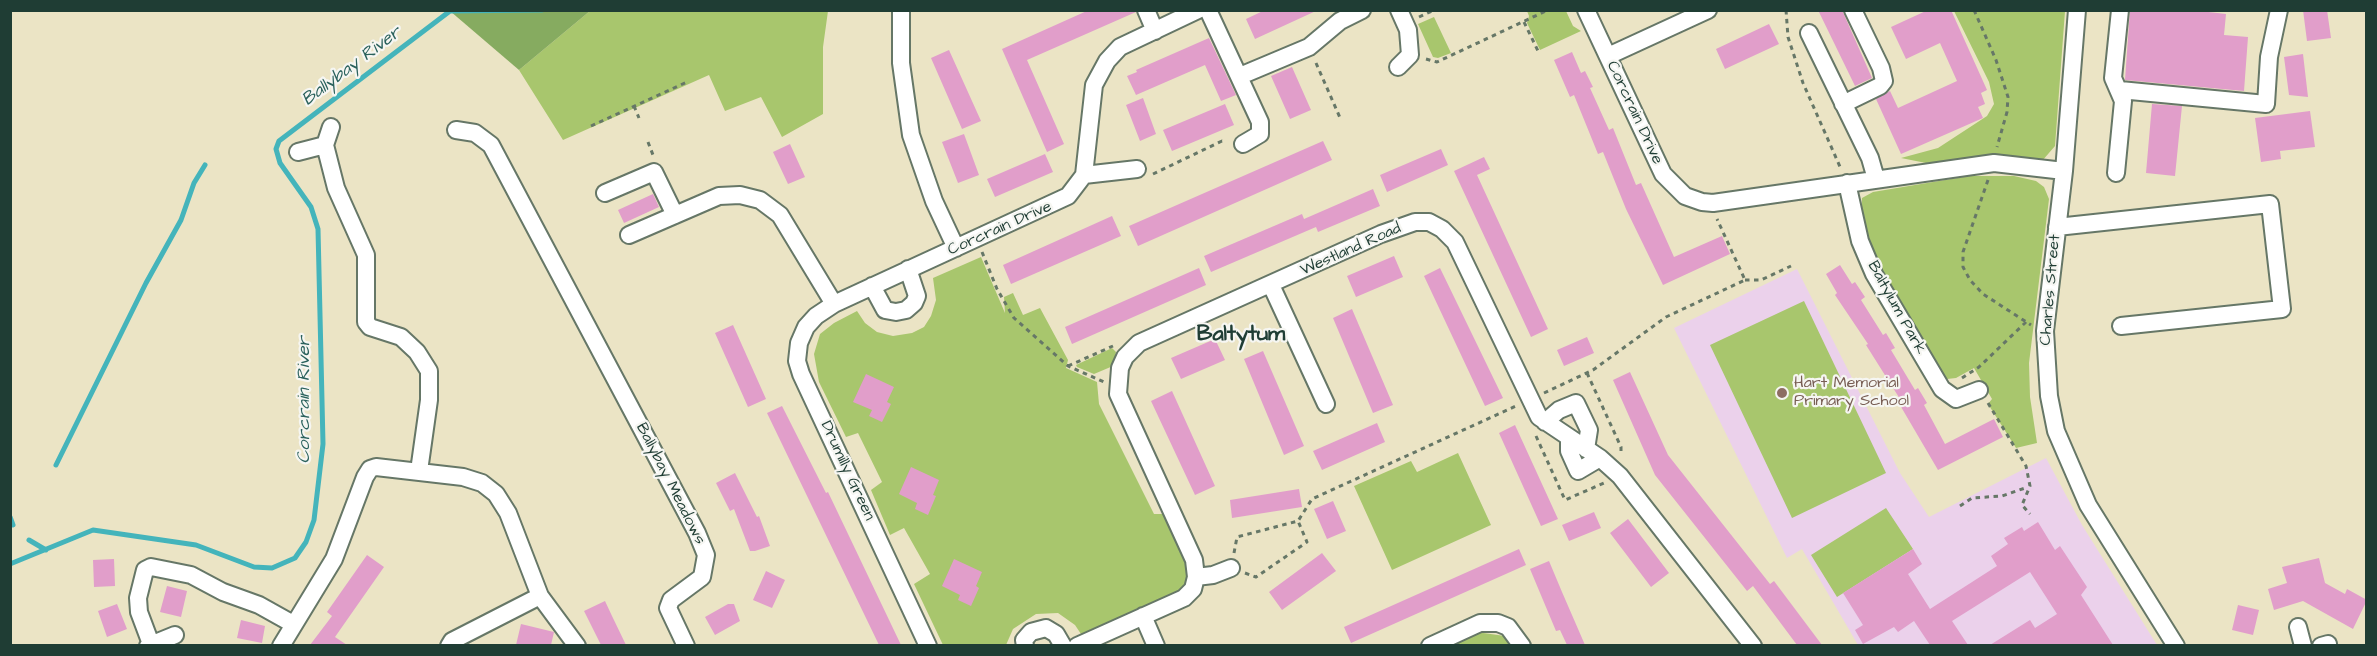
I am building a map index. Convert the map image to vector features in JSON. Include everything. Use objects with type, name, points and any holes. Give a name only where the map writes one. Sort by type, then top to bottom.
[{"type":"street","points":[[901,10],[901,63],[911,135],[934,201],[956,248]]},
{"type":"street","points":[[1146,10],[1155,31]]},
{"type":"street","points":[[1137,170],[1084,176],[1094,85],[1107,61],[1120,47],[1198,10]]},
{"type":"street","points":[[1208,10],[1260,122],[1260,134],[1243,144]]},
{"type":"street","points":[[1240,76],[1309,47],[1340,21],[1362,10]]},
{"type":"street","points":[[1398,67],[1410,55],[1408,30],[1399,10]]},
{"type":"street","name":"Corcrain Drive","points":[[1586,10],[1663,174],[1685,196],[1713,203],[1994,164],[2064,171]]},
{"type":"street","points":[[1608,56],[1708,10]]},
{"type":"street","points":[[1843,104],[1880,86],[1884,81],[1881,68],[1853,10]]},
{"type":"street","name":"Charles Street","points":[[2077,10],[2064,171],[2045,331],[2049,396],[2056,431],[2088,505],[2176,645]]},
{"type":"street","points":[[2116,173],[2123,101],[2113,78],[2120,10]]},
{"type":"street","points":[[2120,90],[2266,104],[2269,57],[2278,10]]},
{"type":"street","points":[[1809,33],[1870,158],[1876,179]]},
{"type":"street","points":[[331,127],[325,145],[340,200],[366,255],[366,322],[370,327],[401,337],[417,352],[429,371],[429,400],[419,471]]},
{"type":"street","name":"Ballybay Meadows","points":[[456,130],[475,133],[491,145],[697,533],[706,555],[702,577],[671,600],[668,608],[686,645]]},
{"type":"street","points":[[298,152],[325,145]]},
{"type":"street","points":[[605,193],[654,172],[675,215]]},
{"type":"street","name":"Corcrain Drive","points":[[834,304],[1059,202],[1068,196],[1084,176]]},
{"type":"street","name":"Baltylum Park","points":[[1847,183],[1860,241],[1874,273],[1942,389]]},
{"type":"street","points":[[629,235],[719,196],[740,195],[760,200],[780,215],[834,304]]},
{"type":"street","points":[[2057,227],[2270,204],[2282,309],[2121,326]]},
{"type":"street","name":"Westland Road","points":[[1138,343],[1381,234],[1416,222],[1429,222],[1442,229],[1455,242],[1539,417],[1593,453],[1620,476],[1753,645]]},
{"type":"street","points":[[872,286],[885,310],[896,312],[906,310],[914,303],[917,296],[908,269]]},
{"type":"street","points":[[1271,285],[1326,404]]},
{"type":"street","name":"Drumilly Green","points":[[834,304],[816,316],[806,327],[799,343],[797,361],[801,374],[928,645]]},
{"type":"street","points":[[1077,645],[1184,598],[1192,589],[1196,577],[1194,560],[1140,444],[1117,386],[1125,357],[1138,343]]},
{"type":"street","points":[[1942,389],[1956,399],[1978,390]]},
{"type":"street","points":[[1545,422],[1559,410],[1576,403],[1589,430],[1593,453],[1578,471],[1569,451],[1569,439]]},
{"type":"street","points":[[281,645],[334,559],[370,469],[376,466],[463,477],[482,483],[496,494],[508,513],[540,596],[577,645]]},
{"type":"street","points":[[176,635],[149,645],[139,612],[138,598],[143,575],[151,567],[191,575],[223,592],[259,604],[293,624]]},
{"type":"street","points":[[1196,577],[1213,575],[1231,568]]},
{"type":"street","points":[[449,645],[452,641],[540,596]]},
{"type":"street","points":[[1143,616],[1156,645]]},
{"type":"street","points":[[1430,645],[1480,623],[1498,623],[1508,627],[1522,645]]},
{"type":"street","points":[[2298,627],[2303,645]]},
{"type":"street","points":[[1024,645],[1024,640],[1031,632],[1046,628],[1056,634],[1063,645]]},
{"type":"path","points":[[1410,55],[1437,62],[1548,10]]},
{"type":"path","points":[[1786,10],[1788,37],[1803,83],[1847,183]]},
{"type":"path","points":[[1974,10],[1996,60],[2008,97],[2007,112],[1994,164],[1963,252],[1964,267],[1970,280],[1983,294],[2026,322],[2045,331]]},
{"type":"path","points":[[1524,22],[1539,53]]},
{"type":"path","points":[[1309,47],[1341,120]]},
{"type":"path","points":[[591,126],[687,82]]},
{"type":"path","points":[[634,106],[639,118]]},
{"type":"path","points":[[1137,170],[1150,175],[1222,141],[1243,144]]},
{"type":"path","points":[[1713,203],[1715,215],[1746,280]]},
{"type":"path","points":[[976,239],[1004,306],[1028,332],[1068,366],[1117,386]]},
{"type":"path","points":[[1298,521],[1307,542],[1281,561],[1256,577],[1231,568],[1237,537],[1298,521],[1312,499],[1587,373],[1666,317],[1746,280],[1761,280],[1791,266]]},
{"type":"path","points":[[1942,389],[1979,367],[2026,322]]},
{"type":"path","points":[[1068,366],[1111,346],[1138,343]]},
{"type":"path","points":[[1587,373],[1621,447],[1620,476]]},
{"type":"path","points":[[1978,390],[2026,466],[2030,486],[2022,505],[2030,514]]},
{"type":"path","points":[[1960,506],[1972,498],[2002,496],[2030,486]]},
{"type":"shaded area","name":"Hart Memorial Primary School","points":[[1797,269],[1900,473],[1929,517],[2046,458],[2082,525],[2157,645],[1858,645],[1802,549],[1787,558],[1674,328]]},
{"type":"green space","points":[[450,11],[590,11],[519,70]]},
{"type":"green space","points":[[590,11],[828,11],[823,47],[823,114],[782,137],[761,97],[725,111],[709,75],[563,140],[519,70]]},
{"type":"green space","points":[[1527,11],[1566,11],[1573,26],[1581,31],[1540,50],[1527,23],[1529,16]]},
{"type":"green space","points":[[1954,11],[2065,11],[2055,146],[2042,161],[1988,159],[1926,163],[1901,158],[1938,148],[1987,116],[1994,104],[1989,82]]},
{"type":"green space","points":[[1434,17],[1451,53],[1438,58],[1433,57],[1418,24]]},
{"type":"green space","points":[[1969,176],[2014,176],[2036,181],[2044,187],[2049,199],[2029,363],[2030,397],[2037,443],[2016,448],[1988,404],[1992,399],[1974,368],[1956,378],[1947,379],[1934,361],[1894,297],[1869,247],[1861,218],[1862,198],[1873,192]]},
{"type":"green space","points":[[981,257],[1005,313],[1004,297],[1013,293],[1023,315],[1040,308],[1068,360],[1066,368],[1097,382],[1099,404],[1154,514],[1167,514],[1188,567],[1185,588],[1081,634],[1075,625],[1058,613],[1036,614],[1013,629],[1006,645],[943,645],[914,584],[930,574],[904,528],[890,535],[871,490],[882,482],[858,433],[846,437],[819,382],[814,354],[820,334],[834,323],[857,311],[865,323],[877,332],[893,336],[912,333],[924,327],[931,316],[936,300],[933,278]]},
{"type":"green space","points":[[1804,301],[1886,473],[1792,518],[1710,345]]},
{"type":"green space","points":[[1112,348],[1116,352],[1113,366],[1094,374],[1077,367],[1076,365]]},
{"type":"green space","points":[[1458,453],[1491,525],[1392,570],[1354,486],[1411,461],[1417,472]]},
{"type":"green space","points":[[1886,508],[1913,549],[1837,597],[1811,555]]},
{"type":"green space","points":[[1476,632],[1505,636],[1511,645],[1452,646]]},
{"type":"building","points":[[1089,10],[1136,12],[1027,60],[1064,144],[1047,152],[1002,49]]},
{"type":"building","points":[[1265,10],[1318,10],[1255,39],[1246,19]]},
{"type":"building","points":[[1818,10],[1842,10],[1872,78],[1855,86]]},
{"type":"building","points":[[1928,10],[1951,10],[1987,90],[1981,93],[1985,104],[1978,107],[1983,118],[1901,154],[1876,99],[1890,91],[1898,108],[1957,81],[1940,43],[1906,59],[1891,27]]},
{"type":"building","points":[[2130,10],[2191,10],[2226,14],[2224,35],[2248,37],[2244,91],[2125,80]]},
{"type":"building","points":[[2303,10],[2327,10],[2331,38],[2307,41]]},
{"type":"building","points":[[1769,24],[1779,44],[1725,69],[1716,49]]},
{"type":"building","points":[[1209,38],[1236,95],[1221,101],[1205,65],[1136,95],[1127,76]]},
{"type":"building","points":[[949,50],[981,121],[962,129],[931,58]]},
{"type":"building","points":[[1572,52],[1581,73],[1585,71],[1593,87],[1590,88],[1609,130],[1613,128],[1636,185],[1641,183],[1674,257],[1722,236],[1730,254],[1663,285],[1626,209],[1603,152],[1598,154],[1574,95],[1570,97],[1554,60]]},
{"type":"building","points":[[2303,54],[2308,97],[2289,95],[2284,57]]},
{"type":"building","points":[[1292,67],[1311,110],[1290,119],[1271,76]]},
{"type":"building","points":[[1143,98],[1156,134],[1140,141],[1126,105]]},
{"type":"building","points":[[1225,104],[1234,125],[1172,151],[1163,130]]},
{"type":"building","points":[[2152,104],[2182,106],[2175,176],[2146,173]]},
{"type":"building","points":[[2310,111],[2315,147],[2280,151],[2281,159],[2261,162],[2255,118]]},
{"type":"building","points":[[964,134],[979,175],[958,183],[942,142]]},
{"type":"building","points":[[1323,141],[1332,160],[1138,246],[1129,226]]},
{"type":"building","points":[[790,144],[805,177],[788,184],[773,152]]},
{"type":"building","points":[[1441,149],[1448,165],[1387,192],[1380,175]]},
{"type":"building","points":[[1045,154],[1053,172],[995,197],[987,179]]},
{"type":"building","points":[[1484,157],[1490,169],[1477,175],[1548,329],[1531,337],[1454,171]]},
{"type":"building","points":[[1373,189],[1380,206],[1318,232],[1316,227],[1211,272],[1204,256],[1302,214],[1304,219]]},
{"type":"building","points":[[653,194],[659,207],[624,223],[618,210]]},
{"type":"building","points":[[1112,216],[1121,236],[1011,284],[1003,265]]},
{"type":"building","points":[[1394,256],[1403,277],[1356,297],[1347,276]]},
{"type":"building","points":[[1840,265],[1852,284],[1855,282],[1865,297],[1861,300],[1883,335],[1886,333],[1895,348],[1891,350],[1915,390],[1918,388],[1927,403],[1924,405],[1945,444],[1994,419],[2003,437],[1938,470],[1897,400],[1900,399],[1866,345],[1868,344],[1835,295],[1837,293],[1826,274]]},
{"type":"building","points":[[1199,268],[1206,285],[1072,344],[1065,327]]},
{"type":"building","points":[[1440,268],[1503,398],[1485,406],[1424,276]]},
{"type":"building","points":[[1352,309],[1393,405],[1373,413],[1333,318]]},
{"type":"building","points":[[733,325],[766,399],[748,407],[715,333]]},
{"type":"building","points":[[1587,337],[1594,353],[1564,366],[1557,350]]},
{"type":"building","points":[[1215,339],[1225,360],[1181,379],[1171,358]]},
{"type":"building","points":[[1263,351],[1304,446],[1284,455],[1244,359]]},
{"type":"building","points":[[1630,372],[1668,455],[1770,584],[1774,581],[1822,645],[1797,645],[1753,586],[1747,591],[1655,475],[1613,380]]},
{"type":"building","points":[[866,374],[894,387],[887,402],[891,404],[882,422],[869,416],[872,410],[853,402]]},
{"type":"building","points":[[1172,391],[1215,486],[1195,495],[1151,401]]},
{"type":"building","points":[[782,406],[826,493],[828,492],[901,645],[879,645],[767,413]]},
{"type":"building","points":[[1377,423],[1385,442],[1322,470],[1313,451]]},
{"type":"building","points":[[1515,425],[1558,519],[1541,526],[1499,433]]},
{"type":"building","points":[[911,467],[939,480],[933,495],[936,496],[928,515],[915,509],[917,503],[899,494]]},
{"type":"building","points":[[735,473],[757,517],[759,516],[770,546],[750,551],[734,509],[730,511],[716,483]]},
{"type":"building","points":[[1299,489],[1302,507],[1232,518],[1230,500]]},
{"type":"building","points":[[1333,501],[1346,531],[1327,539],[1314,509]]},
{"type":"building","points":[[1594,512],[1601,528],[1569,541],[1562,525]]},
{"type":"building","points":[[1628,519],[1669,573],[1651,587],[1610,533]]},
{"type":"building","points":[[2038,522],[2055,550],[2060,546],[2087,587],[2081,595],[2113,645],[1990,645],[2030,620],[2035,628],[2057,614],[2030,572],[1952,621],[1968,645],[1930,645],[1914,621],[1898,632],[1894,627],[1863,644],[1855,630],[1863,625],[1843,593],[1913,549],[1922,564],[1908,574],[1930,609],[1997,566],[1991,556],[2008,544],[2004,538],[2022,527],[2024,531]]},
{"type":"building","points":[[1519,549],[1526,565],[1351,643],[1344,627]]},
{"type":"building","points":[[1322,553],[1336,571],[1282,610],[1269,592]]},
{"type":"building","points":[[367,555],[384,567],[335,637],[347,645],[310,645],[332,616],[327,612]]},
{"type":"building","points":[[2319,558],[2325,583],[2345,594],[2347,589],[2367,600],[2353,629],[2303,601],[2274,610],[2268,589],[2287,583],[2282,567]]},
{"type":"building","points":[[114,559],[115,586],[94,587],[93,560]]},
{"type":"building","points":[[954,559],[982,572],[976,586],[979,588],[971,606],[958,600],[960,595],[942,586]]},
{"type":"building","points":[[1549,561],[1585,645],[1567,645],[1560,630],[1556,631],[1530,569]]},
{"type":"building","points":[[766,571],[785,580],[772,608],[753,600]]},
{"type":"building","points":[[167,586],[187,591],[181,617],[160,612]]},
{"type":"building","points":[[605,601],[626,645],[601,645],[584,611]]},
{"type":"building","points":[[117,604],[127,629],[107,637],[98,611]]},
{"type":"building","points":[[728,604],[734,604],[740,621],[715,635],[705,617]]},
{"type":"building","points":[[2238,605],[2259,610],[2253,635],[2232,630]]},
{"type":"building","points":[[241,620],[265,626],[262,643],[237,638]]},
{"type":"building","points":[[521,624],[554,632],[551,645],[516,645]]},
{"type":"waterway","name":"Corcrain River","points":[[10,564],[93,530],[196,545],[254,567],[272,568],[295,558],[306,542],[314,520],[323,444],[318,229],[311,207],[280,163],[276,149],[279,141],[450,11],[542,10]]},
{"type":"waterway","points":[[56,465],[146,283],[181,220],[194,183],[205,165]]},
{"type":"waterway","points":[[10,517],[13,525]]},
{"type":"waterway","points":[[29,540],[46,550]]},
{"type":"place","name":"Hart Memorial Primary School","points":[[1782,393]]},
{"type":"district","name":"Baltytum","points":[[1241,335]]},
{"type":"water label","name":"Ballybay River","points":[[352,67]]}]
